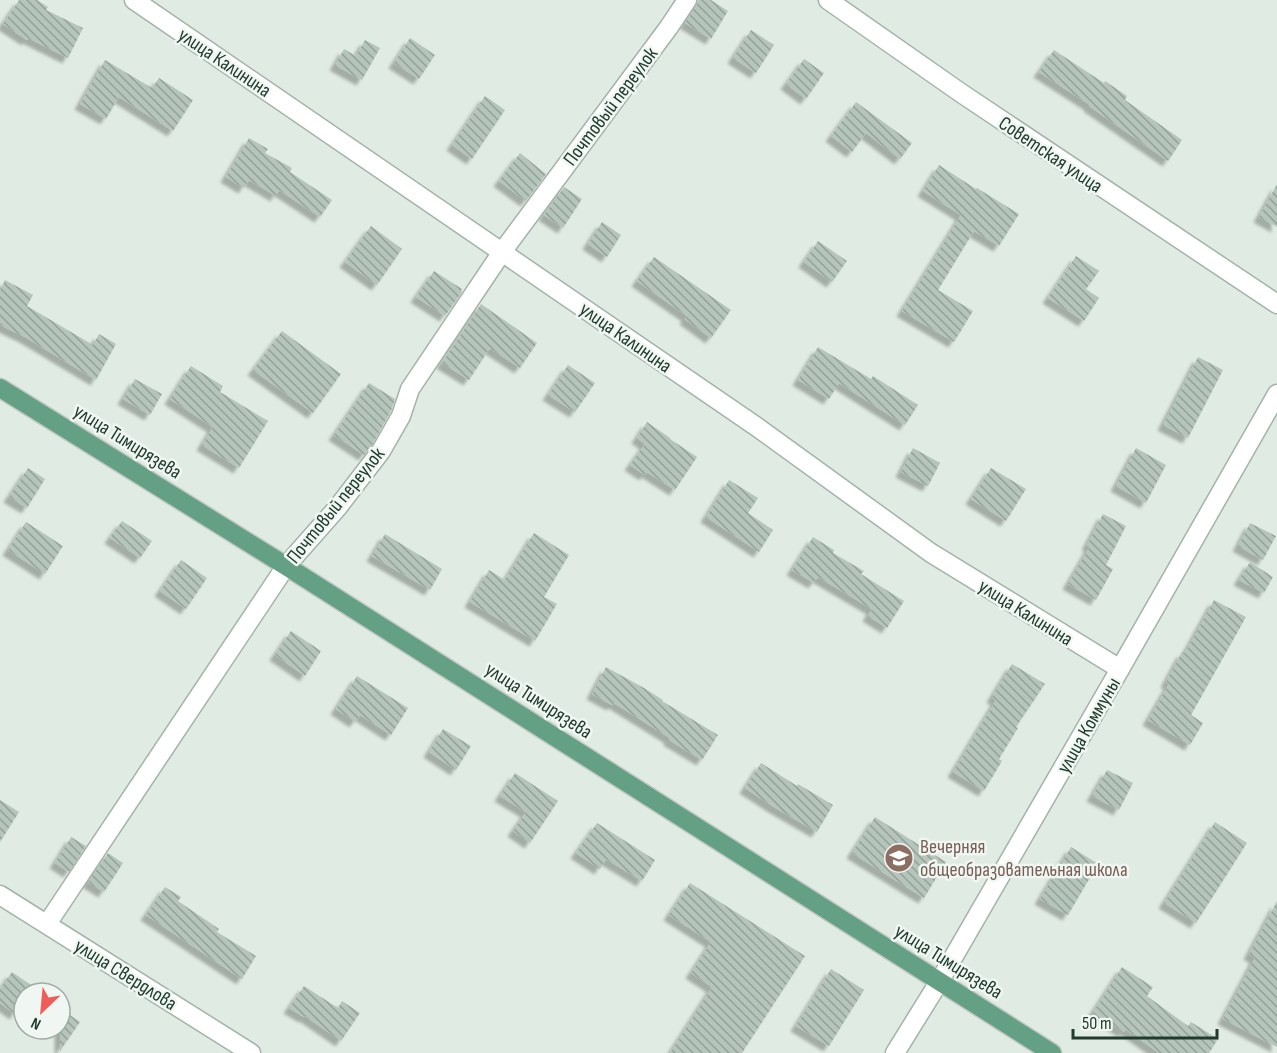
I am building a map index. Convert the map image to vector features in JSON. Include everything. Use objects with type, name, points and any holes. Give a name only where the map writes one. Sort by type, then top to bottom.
[{"type":"main road","name":"улица Тимирязева","points":[[0,388],[286,566],[1052,1053]]},
{"type":"street","name":"улица Калинина","points":[[134,0],[757,427],[931,553],[1120,669]]},
{"type":"street","name":"Почтовый переулок","points":[[47,924],[286,566],[338,507],[381,451],[401,416],[410,389],[502,252],[687,0]]},
{"type":"street","name":"Советская улица","points":[[828,0],[961,93],[1277,304]]},
{"type":"street","name":"улица Коммуны","points":[[895,1053],[939,982],[1277,394]]},
{"type":"street","name":"улица Свердлова","points":[[0,895],[251,1053]]},
{"type":"building","points":[[19,0],[37,0],[48,7],[46,10],[83,28],[68,58],[28,38],[27,40],[3,24]]},
{"type":"building","points":[[698,0],[711,0],[728,11],[711,39],[685,23]]},
{"type":"building","points":[[751,30],[774,45],[756,73],[733,58]]},
{"type":"building","points":[[410,38],[435,55],[419,79],[394,63]]},
{"type":"building","points":[[365,40],[380,48],[362,80],[335,65],[344,49],[356,56]]},
{"type":"building","points":[[1054,50],[1127,96],[1125,100],[1182,140],[1168,161],[1039,72]]},
{"type":"building","points":[[804,59],[824,73],[806,99],[786,84]]},
{"type":"building","points":[[105,60],[152,88],[159,78],[193,100],[173,131],[119,97],[106,119],[80,104]]},
{"type":"building","points":[[485,96],[505,110],[472,159],[452,145]]},
{"type":"building","points":[[856,102],[912,143],[900,159],[866,133],[852,152],[831,136]]},
{"type":"building","points":[[249,138],[268,149],[265,153],[292,168],[290,172],[332,200],[320,217],[279,190],[276,196],[249,180],[244,188],[226,177]]},
{"type":"building","points":[[520,153],[546,174],[526,201],[499,181]]},
{"type":"building","points":[[939,165],[1019,214],[999,246],[974,231],[938,290],[973,311],[954,342],[902,311],[961,215],[923,191]]},
{"type":"building","points":[[1277,184],[1277,227],[1259,217]]},
{"type":"building","points":[[564,187],[582,199],[563,228],[544,215]]},
{"type":"building","points":[[602,222],[621,235],[607,257],[588,244]]},
{"type":"building","points":[[371,226],[402,249],[377,285],[345,262]]},
{"type":"building","points":[[818,241],[847,261],[832,282],[804,262]]},
{"type":"building","points":[[1076,256],[1099,271],[1086,289],[1099,298],[1084,321],[1048,298]]},
{"type":"building","points":[[654,257],[731,310],[711,338],[685,319],[687,316],[637,281]]},
{"type":"building","points":[[434,271],[462,289],[445,316],[416,297]]},
{"type":"building","points":[[5,280],[33,295],[27,306],[93,345],[99,334],[116,344],[96,380],[25,337],[0,325],[0,290]]},
{"type":"building","points":[[481,304],[537,343],[520,368],[490,348],[469,380],[442,363]]},
{"type":"building","points":[[282,331],[341,374],[313,413],[253,370]]},
{"type":"building","points":[[818,347],[871,379],[873,376],[918,405],[905,425],[839,383],[829,399],[798,380]]},
{"type":"building","points":[[1198,357],[1223,370],[1188,438],[1163,425]]},
{"type":"building","points":[[568,365],[595,383],[575,412],[548,395]]},
{"type":"building","points":[[191,366],[223,386],[220,392],[268,421],[239,468],[202,445],[213,427],[170,399]]},
{"type":"building","points":[[135,379],[162,394],[150,415],[123,399]]},
{"type":"building","points":[[369,383],[395,399],[391,411],[364,455],[334,435]]},
{"type":"building","points":[[647,422],[697,457],[675,490],[647,472],[645,475],[630,465],[645,444],[637,438]]},
{"type":"building","points":[[913,448],[940,463],[928,486],[901,472]]},
{"type":"building","points":[[1136,448],[1166,465],[1146,503],[1116,486]]},
{"type":"building","points":[[28,468],[45,479],[27,508],[9,497]]},
{"type":"building","points":[[991,468],[1026,489],[1006,521],[971,499]]},
{"type":"building","points":[[729,480],[758,498],[748,513],[773,530],[759,552],[706,517]]},
{"type":"building","points":[[1103,514],[1126,526],[1106,565],[1113,569],[1096,600],[1068,584],[1090,546],[1087,545]]},
{"type":"building","points":[[122,521],[152,541],[140,558],[110,538]]},
{"type":"building","points":[[26,522],[63,546],[45,574],[8,550]]},
{"type":"building","points":[[1250,523],[1276,536],[1263,560],[1238,546]]},
{"type":"building","points":[[534,533],[569,555],[544,597],[557,604],[535,641],[470,602],[489,570],[505,580]]},
{"type":"building","points":[[385,534],[442,569],[430,590],[372,556]]},
{"type":"building","points":[[813,537],[834,550],[833,553],[864,571],[861,574],[904,601],[887,628],[868,616],[872,609],[818,577],[814,583],[792,570]]},
{"type":"building","points":[[181,560],[207,578],[186,609],[160,591]]},
{"type":"building","points":[[1250,562],[1273,577],[1264,593],[1239,580]]},
{"type":"building","points":[[1214,600],[1246,617],[1191,715],[1203,723],[1190,745],[1148,720],[1169,684],[1166,682],[1182,652],[1185,653]]},
{"type":"building","points":[[291,631],[321,651],[305,676],[275,655]]},
{"type":"building","points":[[1012,664],[1045,684],[1016,727],[1018,728],[999,759],[1002,761],[984,791],[953,772],[996,700],[992,697]]},
{"type":"building","points":[[606,667],[718,735],[702,760],[614,703],[612,705],[592,694]]},
{"type":"building","points":[[357,676],[408,708],[391,735],[360,715],[355,722],[336,709]]},
{"type":"building","points":[[443,729],[471,746],[456,770],[429,752]]},
{"type":"building","points":[[761,763],[833,805],[817,832],[745,788]]},
{"type":"building","points":[[1107,770],[1133,783],[1119,810],[1092,796]]},
{"type":"building","points":[[515,773],[558,801],[530,843],[513,831],[526,812],[500,796]]},
{"type":"building","points":[[0,800],[19,812],[0,842]]},
{"type":"building","name":"Вечерняя общеобразовательная школа","points":[[875,817],[946,862],[924,898],[852,853]]},
{"type":"building","points":[[1215,822],[1247,843],[1196,923],[1164,903]]},
{"type":"building","points":[[597,823],[655,860],[642,881],[606,859],[600,869],[576,853]]},
{"type":"building","points":[[71,837],[86,846],[69,872],[55,863]]},
{"type":"building","points":[[1071,847],[1098,864],[1068,915],[1040,899]]},
{"type":"building","points":[[108,853],[123,863],[104,892],[88,882]]},
{"type":"building","points":[[690,883],[805,956],[742,1053],[670,1053],[712,987],[691,973],[711,942],[669,915]]},
{"type":"building","points":[[165,887],[181,897],[178,901],[219,929],[217,932],[256,956],[242,979],[146,915]]},
{"type":"building","points":[[1277,901],[1277,1047],[1223,1019],[1255,958],[1249,954]]},
{"type":"building","points":[[1122,967],[1153,987],[1147,996],[1188,1026],[1191,1022],[1218,1039],[1209,1053],[1159,1053],[1125,1029],[1124,1032],[1093,1012]]},
{"type":"building","points":[[831,969],[864,990],[829,1046],[796,1026]]},
{"type":"building","points":[[12,972],[25,981],[12,981],[12,1012],[0,1003],[0,989]]},
{"type":"building","points":[[304,986],[338,1008],[342,1001],[360,1013],[341,1041],[305,1016],[289,1008]]},
{"type":"building","points":[[72,1016],[80,1022],[72,1034]]},
{"type":"building","points":[[60,1041],[67,1041],[60,1051]]},
{"type":"place","name":"Вечерняя общеобразовательная школа","points":[[899,858]]}]
